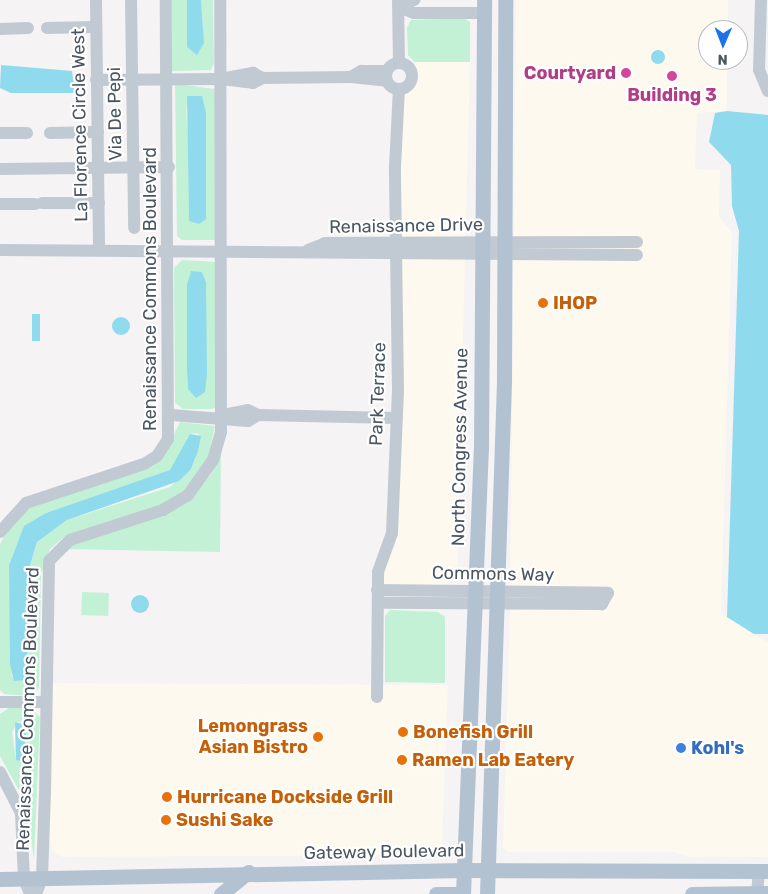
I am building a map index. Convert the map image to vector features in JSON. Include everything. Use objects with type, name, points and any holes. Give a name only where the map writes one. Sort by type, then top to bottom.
[{"type":"main road","points":[[487,894],[506,248],[505,0]]},
{"type":"main road","points":[[484,4],[505,31]]},
{"type":"main road","name":"North Congress Avenue","points":[[463,894],[476,599],[484,4]]},
{"type":"main road","name":"Gateway Boulevard","points":[[0,879],[248,872],[464,870],[764,871]]},
{"type":"main road","points":[[221,894],[248,872]]},
{"type":"main road","points":[[692,894],[768,893]]},
{"type":"main road","points":[[436,894],[456,894]]},
{"type":"street","name":"La Florence Circle West","points":[[96,0],[99,250]]},
{"type":"street","name":"Via De Pepi","points":[[131,0],[134,228]]},
{"type":"street","name":"Renaissance Commons Boulevard","points":[[0,532],[4,515],[41,495],[151,461],[166,445],[171,415],[169,167],[164,79],[166,0]]},
{"type":"street","name":"Renaissance Commons Boulevard","points":[[36,894],[42,878],[46,573],[52,554],[70,540],[163,510],[188,495],[213,460],[223,416],[220,0]]},
{"type":"street","points":[[398,4],[414,0]]},
{"type":"street","points":[[761,0],[759,70],[768,91]]},
{"type":"street","points":[[398,4],[414,13],[484,4]]},
{"type":"street","name":"Park Terrace","points":[[377,697],[377,590],[379,563],[392,533],[396,418],[399,89],[410,83],[412,75],[400,63],[398,4]]},
{"type":"street","points":[[48,28],[96,27]]},
{"type":"street","points":[[0,29],[28,28]]},
{"type":"street","points":[[387,76],[400,63]]},
{"type":"street","points":[[96,80],[221,79],[253,83],[262,78],[351,76],[362,71],[387,76],[399,89]]},
{"type":"street","points":[[50,133],[98,132]]},
{"type":"street","points":[[0,133],[27,133]]},
{"type":"street","points":[[0,169],[169,167]]},
{"type":"street","points":[[0,204],[99,203]]},
{"type":"street","points":[[564,241],[564,255]]},
{"type":"street","points":[[564,241],[637,249],[564,255],[506,248],[564,241]]},
{"type":"street","name":"Renaissance Drive","points":[[0,250],[308,250],[325,243],[397,249],[506,248]]},
{"type":"street","points":[[171,415],[223,416],[248,421],[258,415],[396,418]]},
{"type":"street","name":"Commons Way","points":[[377,590],[476,599]]},
{"type":"street","name":"Commons Way","points":[[378,603],[497,597],[605,599]]},
{"type":"street","points":[[0,702],[45,702]]},
{"type":"street","name":"Renaissance Commons Boulevard","points":[[0,772],[22,813],[24,878],[30,894]]},
{"type":"street","points":[[757,894],[764,871]]},
{"type":"shaded area","points":[[516,0],[728,0],[728,20],[698,20],[698,70],[727,70],[727,111],[697,113],[695,169],[720,170],[719,217],[732,232],[721,614],[768,643],[768,857],[691,857],[673,852],[508,852],[503,848],[510,610]]},
{"type":"shaded area","points":[[415,62],[470,62],[457,574],[444,588],[381,587],[388,554],[396,547],[399,170],[403,94],[417,83]]},
{"type":"shaded area","points":[[50,683],[448,685],[442,846],[432,855],[62,857],[52,850],[48,829]]},
{"type":"green space","points":[[171,0],[187,0],[187,47],[203,29],[201,0],[213,0],[214,63],[211,70],[172,71]]},
{"type":"green space","points":[[464,18],[470,22],[470,62],[415,62],[408,55],[407,28],[411,20]]},
{"type":"green space","points":[[175,84],[215,89],[216,240],[182,240],[177,236]],"holes":[[[186,102],[206,219],[189,221]]]},
{"type":"green space","points":[[182,260],[216,262],[215,408],[183,409],[175,403],[174,268]],"holes":[[[202,272],[206,282],[205,392],[188,389],[187,285]]]},
{"type":"green space","points":[[180,422],[215,426],[207,462],[191,486],[159,506],[64,537],[50,549],[41,574],[39,688],[31,696],[4,694],[0,690],[0,545],[5,534],[29,507],[162,459]],"holes":[[[192,433],[199,434],[196,457],[191,469],[170,487],[67,520],[37,542],[28,572],[27,675],[12,677],[9,565],[24,527],[46,513],[171,470]]]},
{"type":"green space","points":[[221,451],[220,552],[63,549],[187,501],[211,474]]},
{"type":"green space","points":[[82,592],[109,593],[108,616],[81,615]]},
{"type":"green space","points":[[390,610],[438,612],[445,617],[445,683],[385,682],[385,616]]},
{"type":"green space","points":[[9,708],[30,708],[40,717],[34,859],[26,803],[0,756],[0,714]],"holes":[[[17,722],[24,722],[16,760],[12,732]]]},
{"type":"water","points":[[187,0],[201,0],[204,43],[197,55],[187,47]]},
{"type":"water","points":[[655,50],[661,50],[665,57],[661,64],[655,64],[651,60],[651,54]]},
{"type":"water","points":[[1,65],[72,71],[75,93],[11,93],[0,88]]},
{"type":"water","points":[[187,96],[202,96],[206,113],[206,219],[199,224],[189,221]]},
{"type":"water","points":[[727,111],[768,115],[768,634],[754,634],[727,617],[739,231],[732,206],[731,165],[709,142],[715,113]]},
{"type":"water","points":[[191,271],[202,272],[206,282],[207,374],[205,392],[196,398],[188,389],[187,370],[187,285]]},
{"type":"water","points":[[32,314],[40,314],[40,341],[32,341]]},
{"type":"water","points":[[121,317],[127,320],[130,326],[127,332],[121,335],[115,332],[112,326],[115,320]]},
{"type":"water","points":[[190,434],[201,436],[198,451],[191,469],[179,481],[67,520],[37,542],[28,572],[27,675],[26,680],[14,681],[10,664],[9,565],[24,526],[46,513],[170,470]]},
{"type":"water","points":[[140,595],[146,598],[149,604],[146,610],[140,613],[134,610],[131,604],[134,598]]},
{"type":"water","points":[[15,722],[26,725],[24,762],[16,760]]},
{"type":"place","name":"Courtyard","points":[[626,73]]},
{"type":"place","name":"Building 3","points":[[672,76]]},
{"type":"place","name":"IHOP","points":[[543,303]]},
{"type":"place","name":"Bonefish Grill","points":[[403,732]]},
{"type":"place","name":"Lemongrass Asian Bistro","points":[[318,737]]},
{"type":"place","name":"Kohl's","points":[[681,748]]},
{"type":"place","name":"Ramen Lab Eatery","points":[[402,760]]},
{"type":"place","name":"Hurricane Dockside Grill","points":[[167,797]]},
{"type":"place","name":"Sushi Sake","points":[[166,820]]}]
